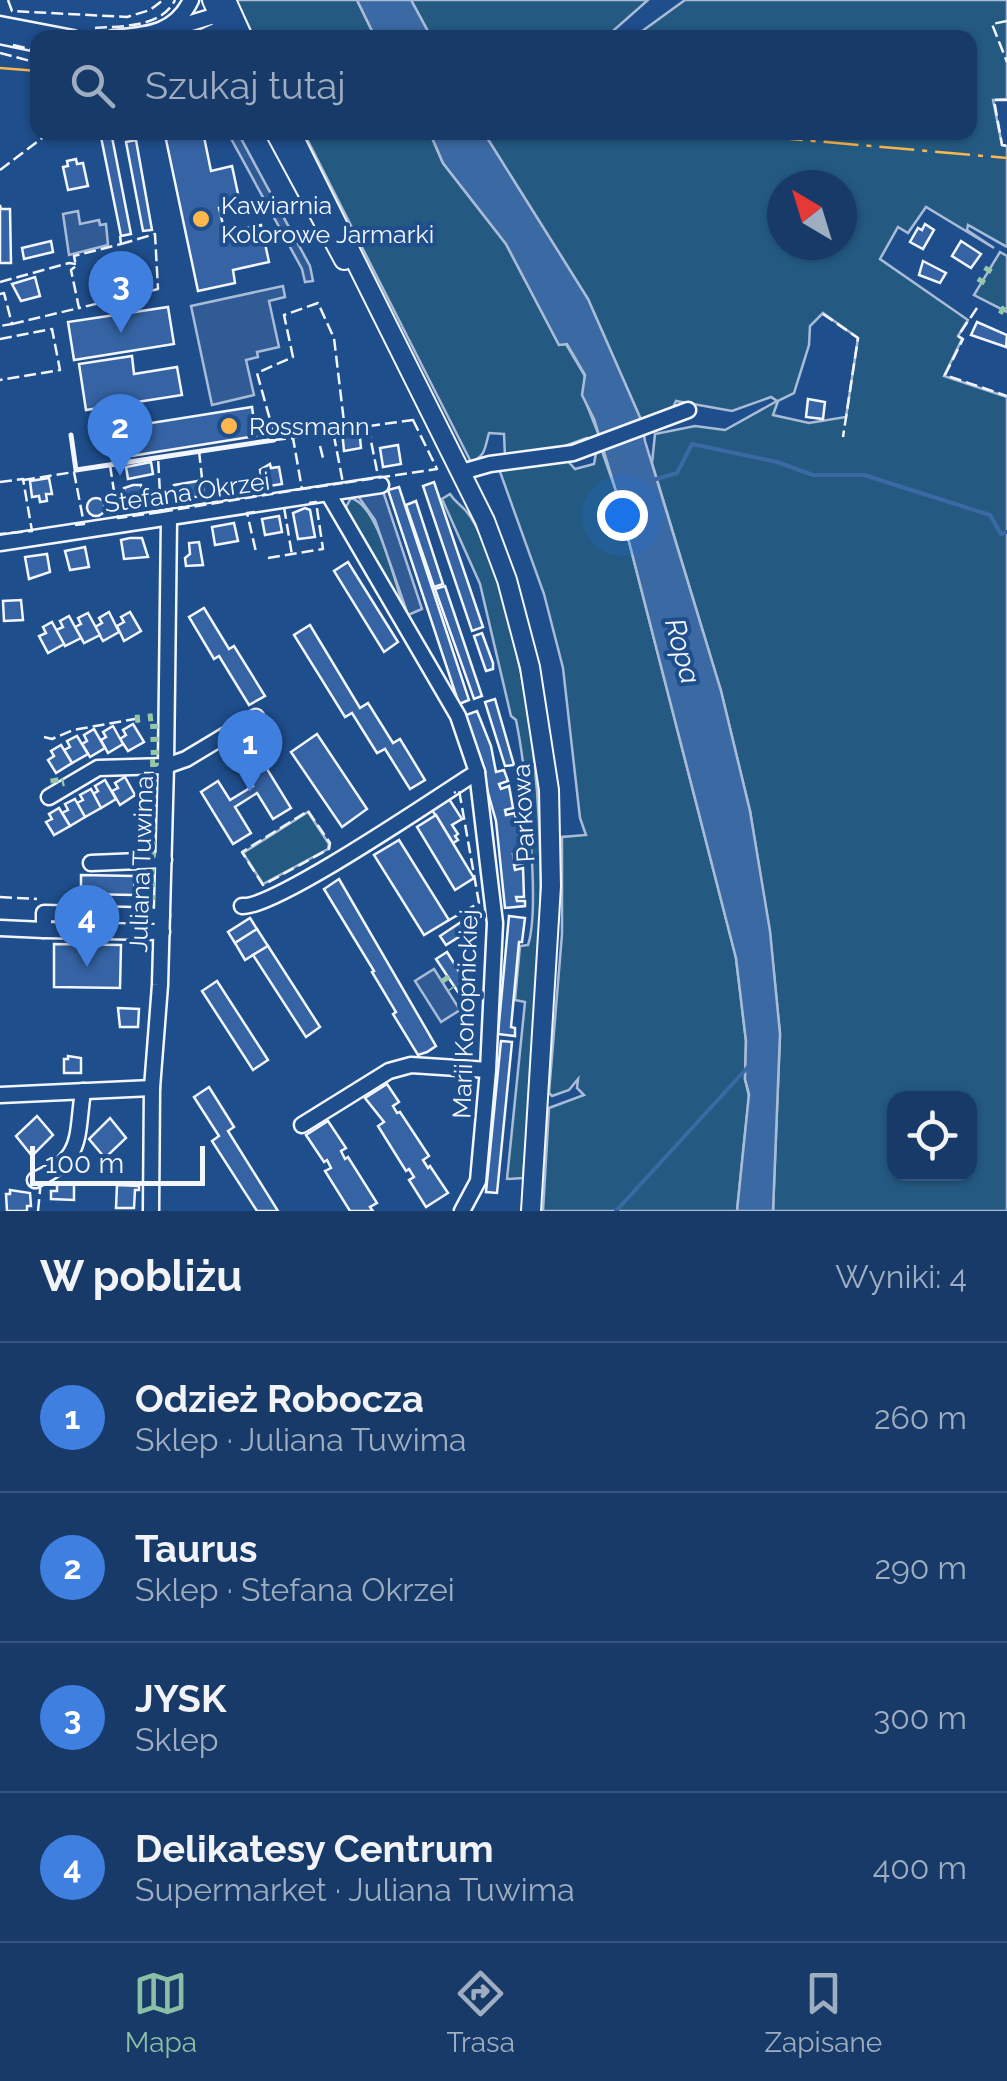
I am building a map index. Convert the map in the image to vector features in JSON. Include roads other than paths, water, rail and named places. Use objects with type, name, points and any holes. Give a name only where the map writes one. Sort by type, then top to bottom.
[{"type":"main road","name":"Parkowa","points":[[278,140],[442,429]]},
{"type":"main road","name":"Parkowa","points":[[296,140],[462,472],[507,580],[530,667],[547,772],[551,886],[531,1211]]},
{"type":"street","points":[[163,30],[181,16],[191,0]]},
{"type":"street","points":[[168,30],[224,15]]},
{"type":"street","points":[[0,24],[31,30]]},
{"type":"street","points":[[0,36],[30,42]]},
{"type":"street","points":[[462,472],[490,464],[573,453],[688,410]]},
{"type":"street","name":"Stefana Okrzei","points":[[0,544],[381,485]]},
{"type":"street","name":"Marii Konopnickiej","points":[[328,493],[458,716],[477,772],[495,923],[478,1181],[462,1211]]},
{"type":"street","name":"Juliana Tuwima","points":[[152,1211],[152,1088],[164,860],[169,519]]},
{"type":"street","points":[[49,797],[98,768],[166,766],[186,759],[256,717]]},
{"type":"street","points":[[242,906],[253,908],[297,886],[477,772]]},
{"type":"street","points":[[91,863],[164,860]]},
{"type":"street","points":[[0,928],[44,930],[162,924]]},
{"type":"street","points":[[302,1125],[389,1071],[411,1065],[488,1070]]},
{"type":"street","points":[[0,1094],[152,1088]]},
{"type":"street","points":[[35,1180],[61,1168],[74,1152],[83,1092]]},
{"type":"water","points":[[357,0],[411,0],[427,30],[372,30]]},
{"type":"water","name":"Ropa","points":[[433,140],[488,140],[588,299],[642,422],[721,691],[750,811],[770,931],[780,1034],[773,1211],[737,1211],[749,1094],[736,958],[616,491],[594,419],[582,395],[585,375],[567,344],[559,345],[506,244],[443,163]]},
{"type":"waterway","points":[[653,480],[677,473],[692,444],[777,462],[813,475],[864,475],[990,515],[1001,534],[1007,532]]},
{"type":"waterway","points":[[616,1211],[748,1067]]},
{"type":"place","name":"Kawiarnia Kolorowe Jarmarki","points":[[201,219]]},
{"type":"place","name":"JYSK","points":[[121,333]]},
{"type":"place","name":"Rossmann","points":[[229,426]]},
{"type":"place","name":"Taurus","points":[[120,476]]},
{"type":"place","name":"Odzież Robocza","points":[[250,792]]},
{"type":"place","name":"Delikatesy Centrum","points":[[87,967]]}]
